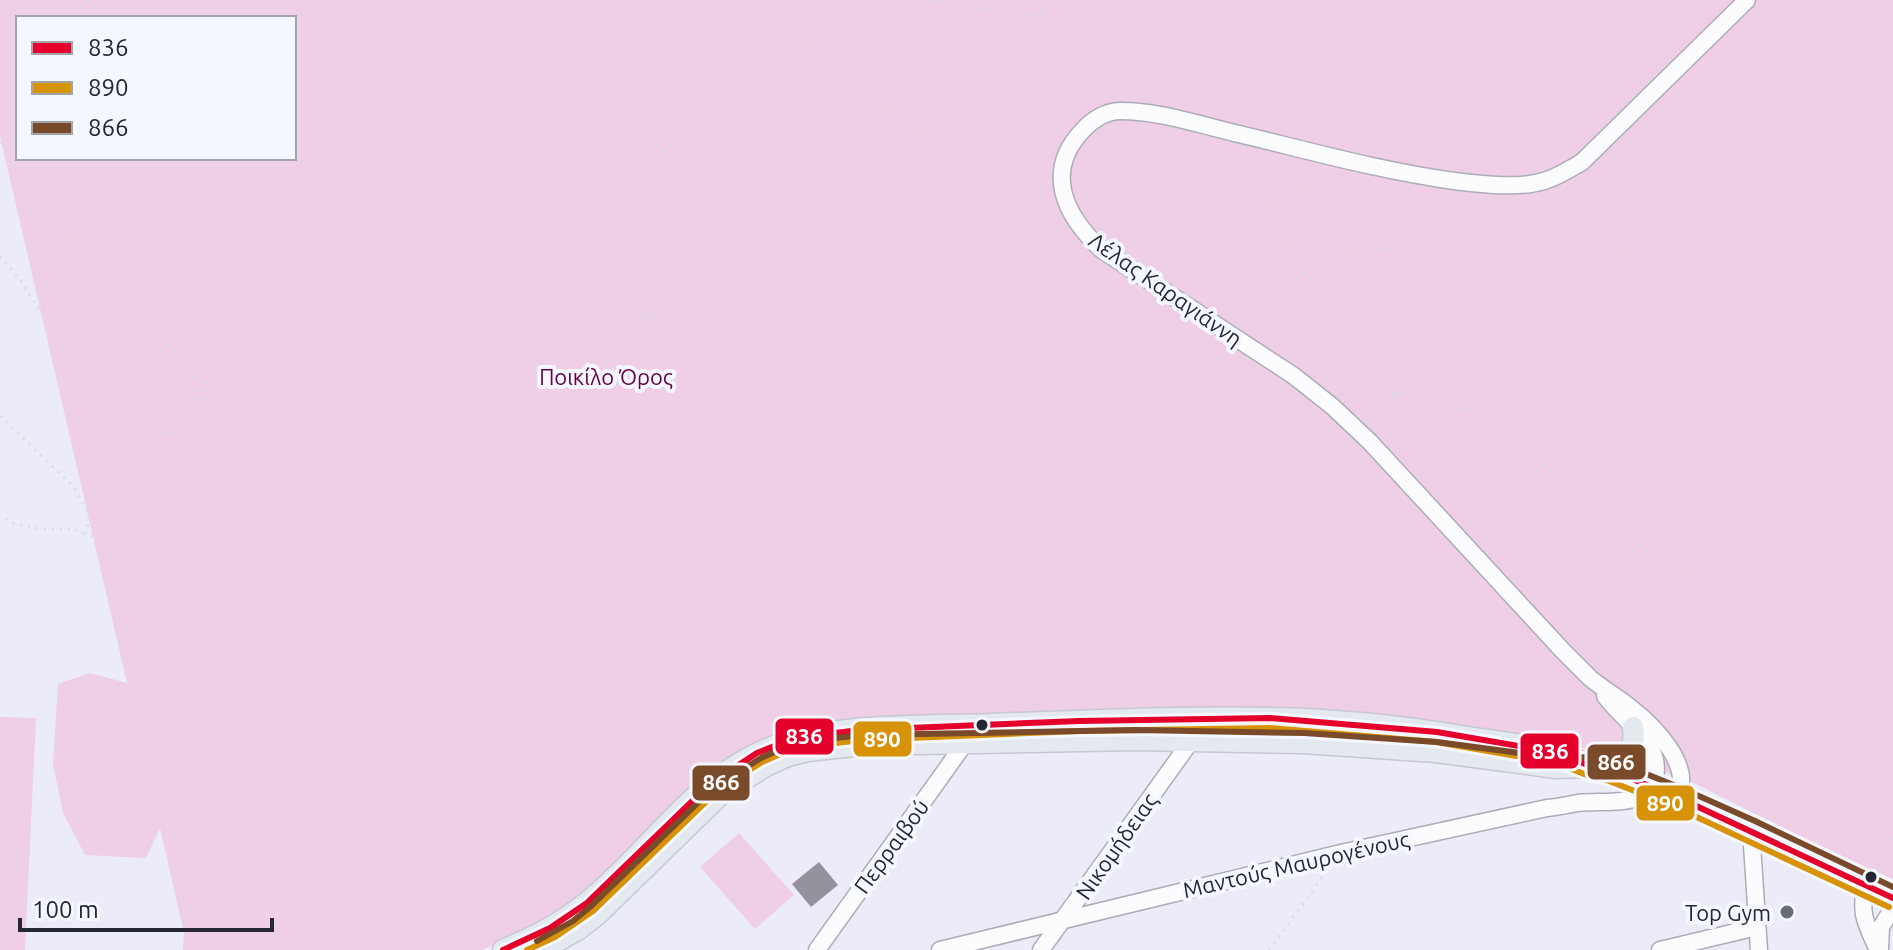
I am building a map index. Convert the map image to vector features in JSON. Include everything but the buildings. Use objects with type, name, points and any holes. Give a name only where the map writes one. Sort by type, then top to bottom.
[{"type":"main road","points":[[503,950],[550,928],[587,903],[711,783],[757,753],[801,737],[860,730],[1079,721],[1270,718],[1437,732],[1560,753],[1677,797],[1893,898]]},
{"type":"main road","points":[[542,950],[597,915],[720,795],[788,756],[836,747],[1191,741],[1398,749],[1556,768],[1600,768],[1620,763],[1630,752],[1634,744],[1633,727]]},
{"type":"street","name":"Λέλας Καραγιάννη","points":[[1677,797],[1682,780],[1679,767],[1668,747],[1651,727],[1563,651],[1370,442],[1294,376],[1102,250],[1077,223],[1067,205],[1061,174],[1073,141],[1086,126],[1100,116],[1117,111],[1165,115],[1420,176],[1492,186],[1542,182],[1582,162],[1747,0]]},
{"type":"street","name":"Λέλας Καραγιάννη","points":[[1592,679],[1650,748],[1657,771],[1651,786]]},
{"type":"street","name":"Νικομήδειας","points":[[1041,950],[1191,741]]},
{"type":"street","name":"Περραιβού","points":[[817,950],[965,743]]},
{"type":"street","name":"Μαντούς Μαυρογένους","points":[[940,950],[1341,853],[1547,808],[1635,798],[1651,786]]},
{"type":"street","points":[[1751,830],[1759,950]]},
{"type":"street","points":[[1866,885],[1862,906],[1879,950]]},
{"type":"street","points":[[1879,950],[1881,927],[1893,908]]},
{"type":"street","points":[[1660,950],[1757,927]]},
{"type":"path","points":[[88,0],[105,16]]},
{"type":"path","points":[[647,318],[647,283],[654,249],[656,206],[664,175],[665,151],[675,138],[680,86],[698,13],[696,0]]},
{"type":"path","points":[[316,713],[481,636],[629,559],[624,489],[601,419],[608,364],[627,328],[672,305],[886,231],[985,176],[895,119],[857,77],[737,0]]},
{"type":"path","points":[[931,0],[969,8],[1046,16],[1030,0]]},
{"type":"path","points":[[1854,51],[1772,186],[1742,278],[1730,409],[1703,573],[1716,751],[1893,840]]},
{"type":"path","points":[[0,142],[59,226],[164,338],[198,383],[205,412],[192,431],[110,438]]},
{"type":"path","points":[[202,402],[223,308],[214,267],[227,198],[227,171],[219,160]]},
{"type":"path","points":[[1396,396],[1564,320],[1694,165]]},
{"type":"path","points":[[1300,266],[1323,253],[1398,247],[1390,216],[1359,193],[1329,186],[1285,189],[1265,207],[1271,228],[1294,253],[1300,266],[1305,274],[1378,352],[1396,396],[1404,427],[1446,409],[1494,412],[1513,427],[1528,451],[1581,496],[1601,490],[1635,537],[1655,557],[1699,583],[1705,595]]},
{"type":"path","points":[[0,256],[21,281],[68,354],[110,438],[131,490],[150,523],[144,543],[128,550],[73,529],[41,529],[15,524],[0,516]]},
{"type":"path","points":[[0,416],[73,486],[89,514],[87,533]]},
{"type":"path","points":[[0,773],[19,795]]},
{"type":"path","points":[[1269,950],[1341,853]]},
{"type":"green space","name":"Ποικίλο Όρος","points":[[0,0],[1893,0],[1893,879],[1837,855],[1694,783],[1616,754],[1433,725],[836,727],[565,907],[524,931],[482,950],[183,950],[184,933],[160,828],[146,858],[85,855],[63,813],[53,764],[58,684],[90,673],[127,683],[0,136]]},
{"type":"green space","points":[[0,717],[36,718],[25,950],[0,950]]},
{"type":"green space","points":[[739,833],[794,895],[755,929],[700,867]]},
{"type":"transit line","name":"836","points":[[503,950],[550,928],[587,903],[711,783],[757,753],[782,743],[801,737],[860,730],[1079,721],[1270,718],[1437,732],[1560,753],[1677,797],[1893,898]]},
{"type":"transit line","name":"890","points":[[527,950],[555,937],[593,911],[717,791],[762,762],[785,752],[861,740],[1079,731],[1270,728],[1436,742],[1557,763],[1673,806],[1889,907]]},
{"type":"transit line","name":"866","points":[[537,941],[573,921],[590,907],[714,787],[785,747],[807,741],[863,735],[1136,730],[1304,733],[1437,742],[1557,758],[1609,759],[1755,821],[1893,887]]},
{"type":"place","name":"Top Gym","points":[[1787,912]]}]
